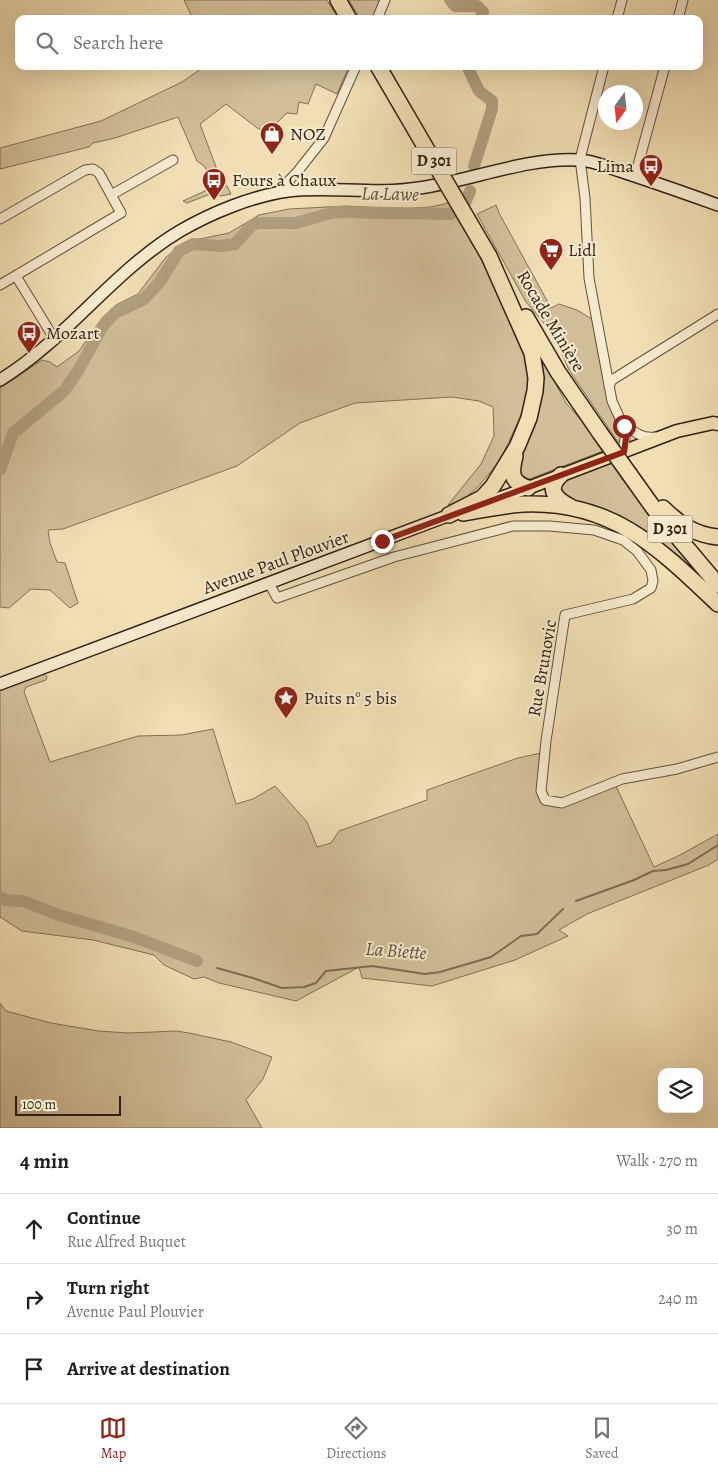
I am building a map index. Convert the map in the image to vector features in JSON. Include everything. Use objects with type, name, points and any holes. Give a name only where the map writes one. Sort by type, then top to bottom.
[{"type":"highway","points":[[338,0],[347,15]]},
{"type":"highway","name":"Rocade Minière","points":[[380,70],[558,372],[655,510],[717,583]]},
{"type":"highway","points":[[449,515],[482,498],[498,479],[517,447],[534,401],[536,378],[532,353],[489,256]]},
{"type":"highway","points":[[517,447],[512,473],[518,484],[528,488]]},
{"type":"highway","points":[[562,475],[553,485],[553,490],[560,500],[572,508]]},
{"type":"highway","points":[[630,475],[682,525],[701,534],[718,537]]},
{"type":"highway","points":[[449,515],[521,504],[553,505],[572,508],[607,518],[624,526],[667,556],[718,604]]},
{"type":"main road","points":[[0,380],[34,358],[127,272],[165,241],[198,221],[218,212],[277,193],[298,191],[410,190],[537,163],[558,160],[580,160],[635,176],[718,205]]},
{"type":"main road","name":"Avenue Paul Plouvier","points":[[671,434],[686,425],[718,416]]},
{"type":"main road","name":"Avenue Paul Plouvier","points":[[0,684],[449,515],[528,488],[671,434],[713,423],[718,424]]},
{"type":"street","points":[[379,15],[385,0]]},
{"type":"street","points":[[618,15],[622,0]]},
{"type":"street","points":[[679,15],[683,0]]},
{"type":"street","points":[[277,193],[298,171],[324,138],[354,70]]},
{"type":"street","points":[[603,70],[580,160],[585,198],[589,278],[609,386],[616,411],[626,432],[624,452]]},
{"type":"street","points":[[635,176],[664,70]]},
{"type":"street","points":[[111,195],[173,160]]},
{"type":"street","points":[[0,219],[85,170],[93,169],[99,173],[122,214],[0,285]]},
{"type":"street","points":[[298,171],[298,191]]},
{"type":"street","points":[[16,276],[55,340]]},
{"type":"street","points":[[609,386],[612,380],[718,314]]},
{"type":"street","points":[[605,368],[620,372],[628,371]]},
{"type":"street","points":[[621,421],[641,436],[652,438],[671,434]]},
{"type":"street","name":"Rue Brunovic","points":[[269,583],[277,598],[394,557],[513,526],[549,526],[594,530],[623,540],[637,551],[651,570],[653,581],[651,588],[633,599],[565,615],[546,741],[541,791],[545,800],[562,803],[622,779],[677,769],[718,758]]},
{"type":"shaded area","points":[[184,0],[327,0],[336,15],[191,15]]},
{"type":"shaded area","points":[[349,0],[382,0],[376,15],[358,15]]},
{"type":"shaded area","points":[[199,70],[347,70],[337,94],[316,84],[308,104],[299,102],[297,114],[287,113],[266,133],[226,104],[200,124],[216,167],[216,184],[227,186],[231,194],[221,196],[213,193],[187,203],[183,201],[205,191],[210,175],[204,166],[197,161],[178,117],[115,138],[93,143],[89,147],[0,169],[0,148],[101,121],[182,82]]},
{"type":"shaded area","points":[[449,203],[486,265],[527,353],[529,375],[527,398],[519,420],[499,462],[477,488],[463,500],[448,505],[481,464],[494,436],[493,407],[479,401],[452,397],[355,403],[300,423],[237,466],[63,529],[48,530],[50,543],[57,562],[65,563],[78,603],[70,608],[50,590],[31,589],[9,608],[0,607],[0,388],[42,360],[50,362],[57,367],[79,351],[103,317],[116,305],[138,294],[166,257],[185,242],[229,233],[259,215],[289,209],[346,206],[400,209],[430,207]]},
{"type":"shaded area","points":[[496,205],[551,308],[559,304],[577,310],[592,319],[607,396],[623,440],[618,442],[569,370],[557,342],[549,329],[526,302],[477,214]]},
{"type":"shaded area","points":[[540,355],[566,403],[587,427],[603,451],[524,481],[515,470]]},
{"type":"shaded area","points":[[612,463],[694,567],[675,560],[567,501],[558,484],[559,482]]},
{"type":"shaded area","points":[[44,673],[47,677],[46,680],[26,687],[24,692],[50,762],[138,736],[181,735],[213,729],[236,804],[253,799],[275,786],[307,822],[317,847],[331,843],[339,831],[427,800],[427,790],[518,758],[541,753],[541,791],[552,802],[614,782],[654,867],[718,834],[718,859],[709,865],[587,914],[559,930],[568,936],[515,960],[432,986],[362,978],[359,967],[296,1001],[219,983],[204,977],[194,979],[164,965],[154,955],[93,940],[22,931],[0,917],[0,688]]},
{"type":"shaded area","points":[[0,1003],[6,1011],[51,1023],[99,1031],[128,1033],[176,1031],[189,1033],[231,1042],[272,1057],[263,1079],[246,1100],[262,1128],[0,1128]]},
{"type":"waterway","name":"La Lawe","points":[[450,0],[455,6],[477,6],[483,12],[482,15]]},
{"type":"waterway","name":"La Lawe","points":[[469,70],[479,91],[492,101],[492,109],[474,166]]},
{"type":"waterway","name":"La Lawe","points":[[0,470],[13,433],[64,391],[78,371],[102,327],[115,313],[144,299],[159,283],[179,251],[193,244],[221,246],[235,244],[250,227],[257,223],[296,223],[335,212],[450,214],[463,208],[470,191]]},
{"type":"waterway","name":"La Biette","points":[[576,901],[653,871],[666,870],[688,864],[718,845]]},
{"type":"waterway","name":"La Biette","points":[[0,897],[5,900],[23,901],[59,915],[134,937],[197,961]]},
{"type":"waterway","name":"La Biette","points":[[217,968],[282,988],[304,987],[316,983],[326,971],[372,966],[425,974],[440,972],[491,957],[521,936],[537,934],[563,909]]},
{"type":"place","name":"NOZ","points":[[272,155]]},
{"type":"place","name":"Lima","points":[[651,187]]},
{"type":"place","name":"Fours à Chaux","points":[[214,201]]},
{"type":"place","name":"Lidl","points":[[551,271]]},
{"type":"place","name":"Mozart","points":[[29,354]]},
{"type":"place","name":"Puits n° 5 bis","points":[[286,719]]},
{"type":"route","points":[[382,541],[624,452],[626,432],[624,426]]}]
